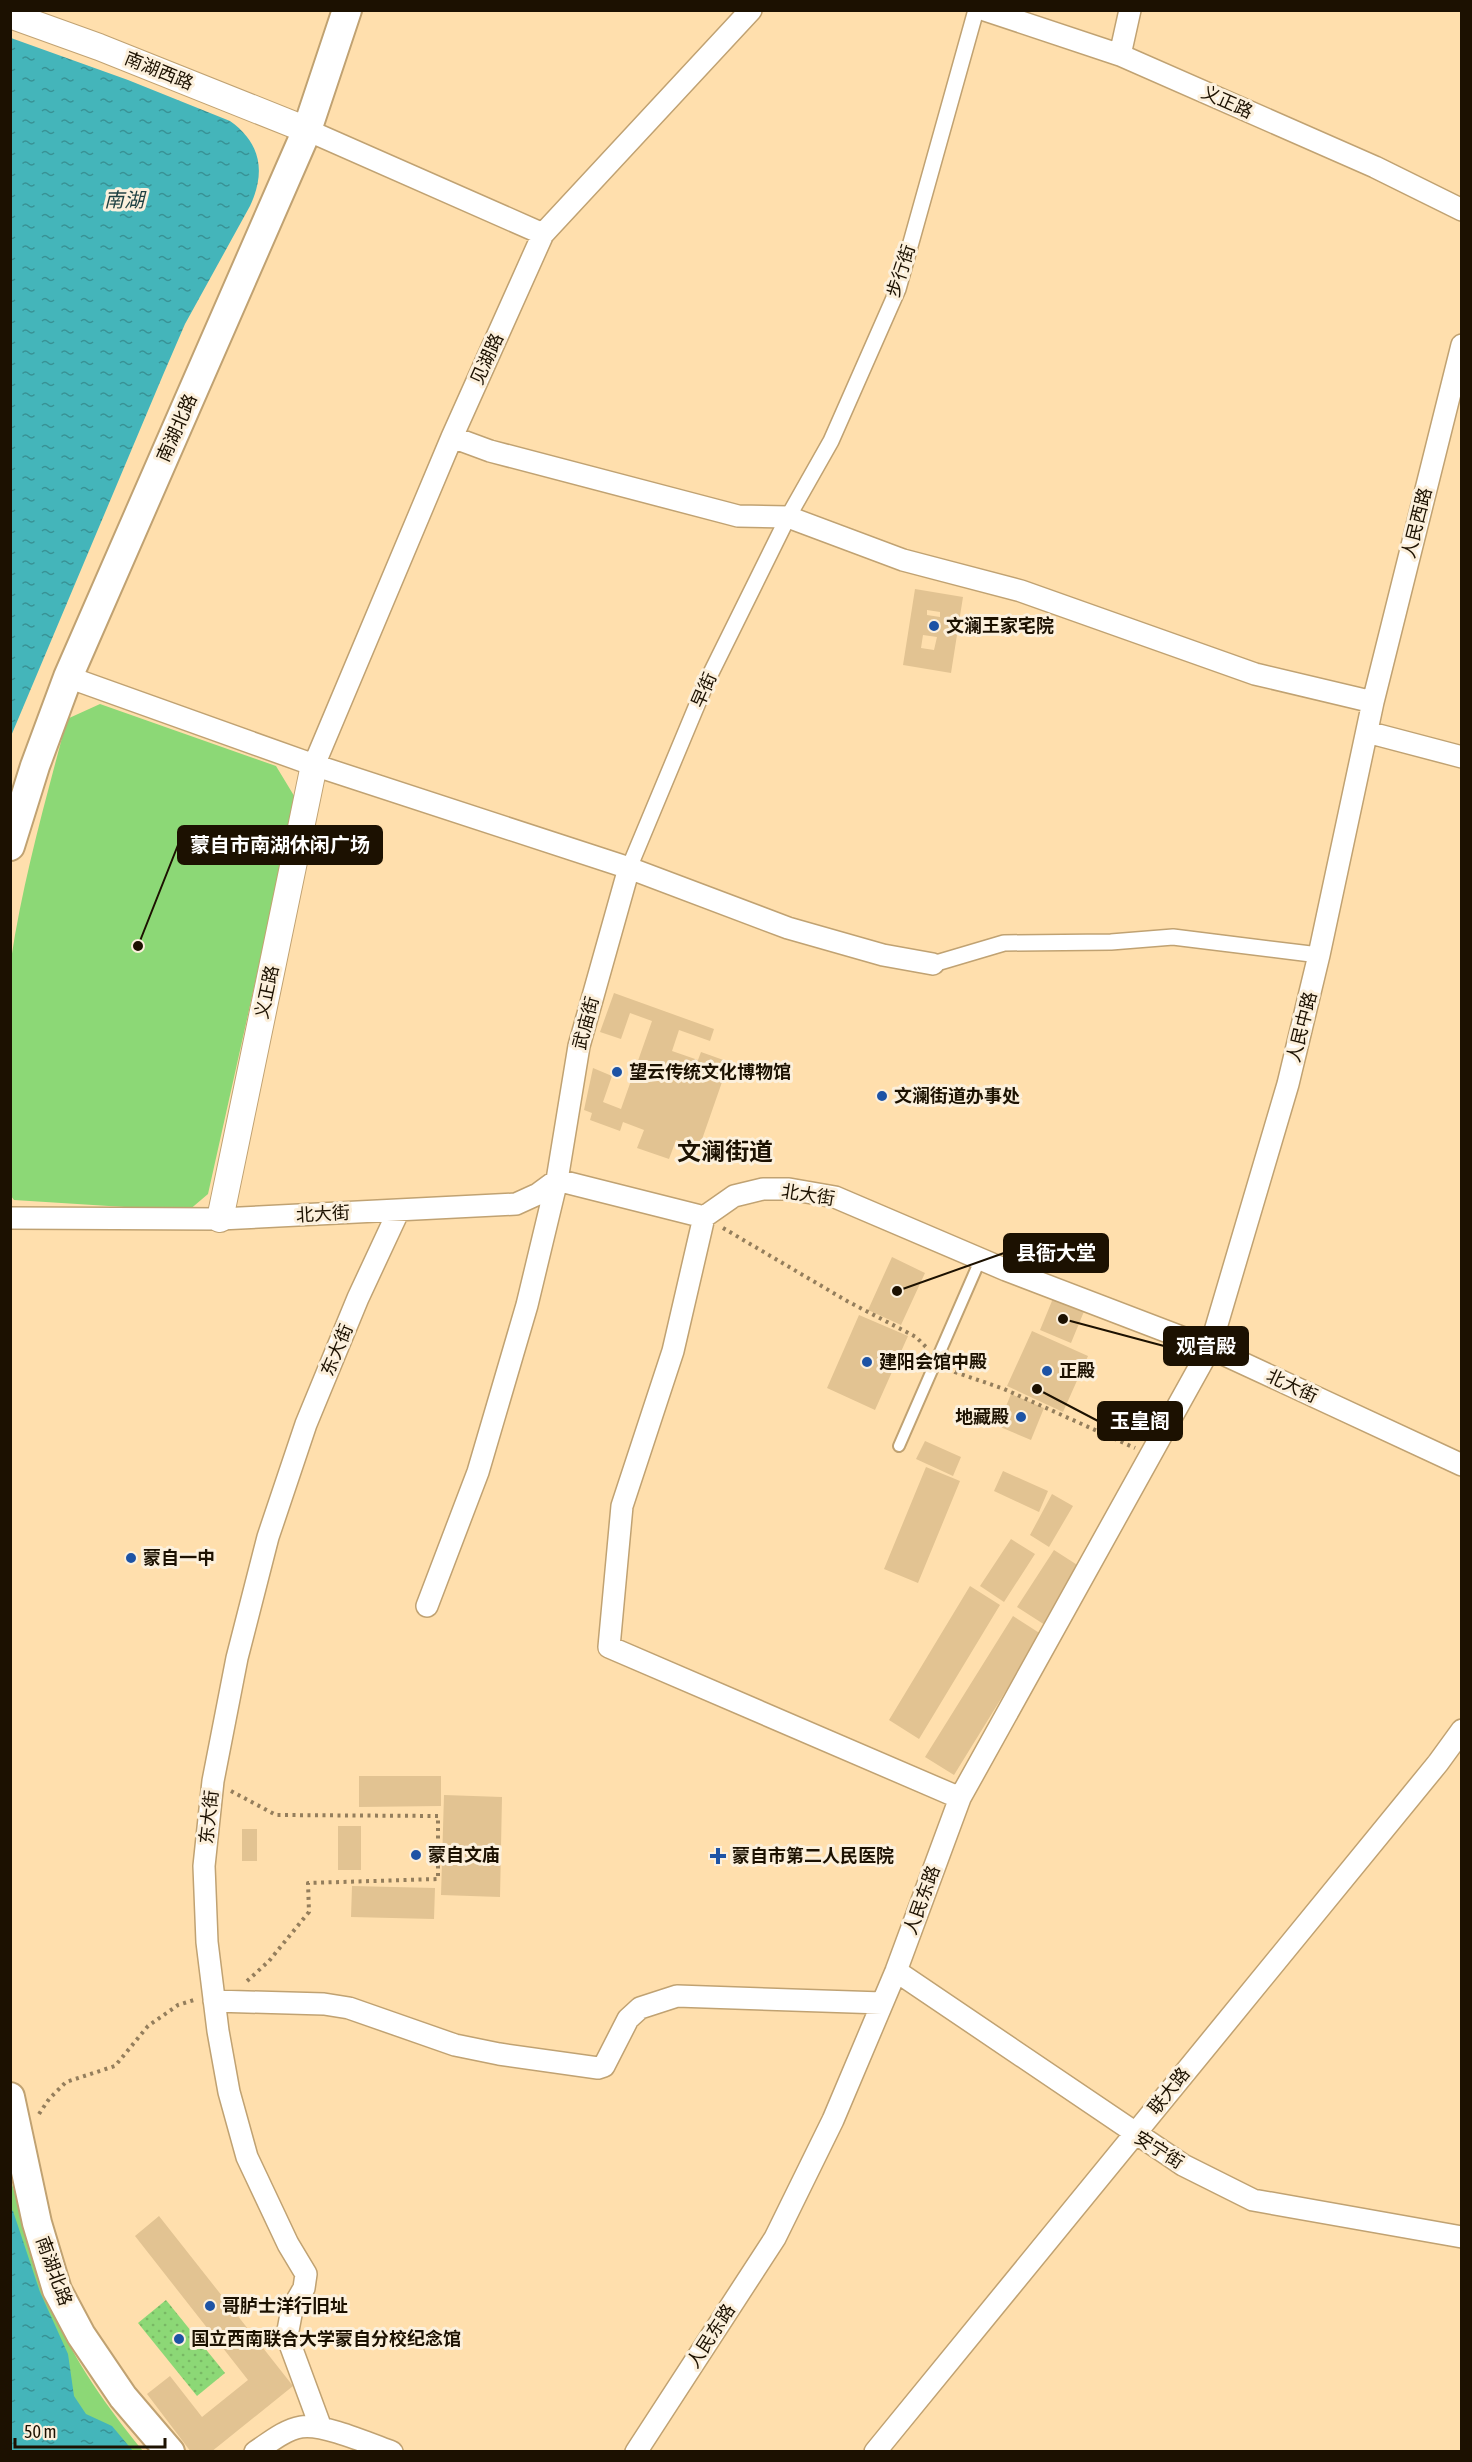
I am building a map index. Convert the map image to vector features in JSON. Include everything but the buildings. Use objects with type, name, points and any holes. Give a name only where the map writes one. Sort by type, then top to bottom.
[{"type":"main road","name":"南湖北路","points":[[10,846],[35,766],[68,677],[307,130],[347,10]]},
{"type":"main road","name":"南湖北路","points":[[10,2097],[37,2223],[57,2290],[81,2335],[123,2397],[170,2451]]},
{"type":"street","name":"见湖路","points":[[314,765],[452,437],[543,234],[751,10]]},
{"type":"street","name":"步行街","points":[[788,517],[831,441],[898,289],[976,10]]},
{"type":"street","name":"义正路","points":[[985,10],[1120,55],[1375,167],[1461,210]]},
{"type":"street","points":[[1120,55],[1130,10]]},
{"type":"street","name":"南湖西路","points":[[10,15],[99,47],[307,130]]},
{"type":"street","points":[[307,130],[543,234]]},
{"type":"street","name":"人民西路","points":[[1373,702],[1461,345]]},
{"type":"street","points":[[452,437],[490,451],[738,516],[788,517],[903,560],[1021,591],[1255,674],[1373,702]]},
{"type":"street","name":"早街","points":[[629,868],[707,681],[788,517]]},
{"type":"street","points":[[68,677],[314,765],[629,868],[788,928],[882,954],[933,964],[1004,943],[1111,942],[1173,937],[1319,955]]},
{"type":"street","name":"人民中路","points":[[1210,1348],[1285,1095],[1319,955],[1373,702]]},
{"type":"street","points":[[1367,732],[1461,757]]},
{"type":"street","name":"义正路","points":[[220,1219],[314,765]]},
{"type":"street","name":"武庙街","points":[[427,1606],[478,1472],[527,1305],[557,1180],[579,1046],[629,868]]},
{"type":"street","points":[[557,1180],[704,1217],[672,1351],[622,1506],[609,1647],[960,1798]]},
{"type":"street","name":"北大街","points":[[10,1218],[220,1219],[516,1204],[538,1194],[557,1180]]},
{"type":"street","name":"北大街","points":[[704,1217],[734,1196],[763,1189],[789,1189],[835,1197],[981,1258],[1210,1348],[1461,1465]]},
{"type":"street","name":"东大街","points":[[321,2428],[287,2336],[292,2309],[304,2288],[306,2274],[288,2244],[247,2157],[229,2092],[207,1942],[204,1866],[215,1772],[237,1658],[268,1537],[306,1424],[358,1298],[399,1210]]},
{"type":"street","name":"人民东路","points":[[636,2451],[775,2238],[833,2120],[896,1971],[960,1798],[1210,1348]]},
{"type":"street","name":"联大路","points":[[875,2451],[1438,1763],[1461,1730]]},
{"type":"street","name":"安宁街","points":[[896,1971],[1183,2165],[1253,2200],[1461,2237]]},
{"type":"street","points":[[214,1998],[324,2004],[349,2008],[455,2045],[499,2054],[598,2068],[604,2066],[628,2019],[640,2008],[677,1996],[882,2003]]},
{"type":"street","points":[[255,2451],[302,2426],[321,2428],[392,2451]]},
{"type":"lane","points":[[898,1446],[981,1258]]},
{"type":"path","points":[[704,1217],[847,1301],[916,1337],[955,1372],[1004,1389],[1150,1455]]},
{"type":"path","points":[[19,2144],[49,2099],[66,2082],[116,2066],[148,2026],[178,2005],[214,1998],[242,1985],[269,1961],[309,1912],[308,1883],[438,1879],[438,1816],[276,1815],[232,1792],[215,1772]]},
{"type":"green space","points":[[100,704],[276,766],[296,799],[208,1194],[188,1211],[14,1200],[11,1196],[11,960],[16,930],[36,839],[67,719]]},
{"type":"green space","points":[[10,2178],[40,2277],[61,2328],[93,2383],[143,2451],[11,2451]]},
{"type":"green space","points":[[166,2300],[225,2373],[197,2396],[138,2323]]},
{"type":"water","name":"南湖","points":[[11,38],[128,80],[230,121],[248,139],[254,149],[259,170],[250,206],[185,324],[11,736]]},
{"type":"water","points":[[11,2210],[40,2292],[68,2354],[74,2396],[86,2414],[112,2426],[133,2451],[11,2451]]},
{"type":"place","name":"文澜王家宅院","points":[[934,626]]},
{"type":"place","name":"蒙自市南湖休闲广场","points":[[138,946]]},
{"type":"place","name":"望云传统文化博物馆","points":[[617,1072]]},
{"type":"place","name":"文澜街道办事处","points":[[882,1096]]},
{"type":"place","name":"县衙大堂","points":[[897,1291]]},
{"type":"place","name":"观音殿","points":[[1063,1319]]},
{"type":"place","name":"建阳会馆中殿","points":[[867,1362]]},
{"type":"place","name":"正殿","points":[[1047,1371]]},
{"type":"place","name":"玉皇阁","points":[[1037,1389]]},
{"type":"place","name":"地藏殿","points":[[1021,1417]]},
{"type":"place","name":"蒙自一中","points":[[131,1558]]},
{"type":"place","name":"蒙自文庙","points":[[416,1855]]},
{"type":"place","name":"蒙自市第二人民医院","points":[[718,1856]]},
{"type":"place","name":"哥胪士洋行旧址","points":[[210,2306]]},
{"type":"place","name":"国立西南联合大学蒙自分校纪念馆","points":[[179,2339]]},
{"type":"district","name":"文澜街道","points":[[725,1152]]}]
